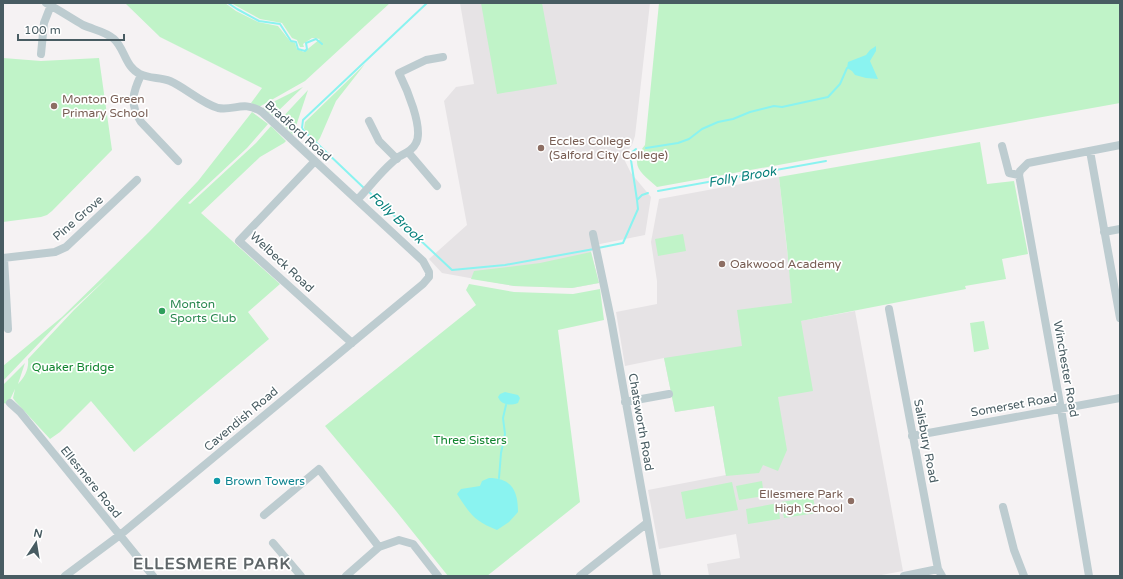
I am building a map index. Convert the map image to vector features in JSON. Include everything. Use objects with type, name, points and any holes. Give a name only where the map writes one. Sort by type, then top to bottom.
[{"type":"street","points":[[41,54],[44,23],[49,4],[83,25],[101,31],[112,38],[120,46],[130,65],[141,74],[133,97],[136,115],[178,161]]},
{"type":"street","points":[[357,200],[397,159],[408,152],[416,143],[417,130],[412,102],[398,70],[422,62],[430,55],[443,56]]},
{"type":"street","name":"Bradford Road","points":[[141,74],[169,81],[215,107],[222,108],[246,106],[259,110],[423,261],[428,268],[429,276]]},
{"type":"street","points":[[370,121],[379,141],[397,159]]},
{"type":"street","points":[[1002,146],[1009,173],[1019,175],[1023,167],[1028,163],[1120,145]]},
{"type":"street","points":[[1090,151],[1120,316]]},
{"type":"street","points":[[408,152],[437,186]]},
{"type":"street","name":"Welbeck Road","points":[[315,161],[239,241],[352,342]]},
{"type":"street","name":"Winchester Road","points":[[1019,175],[1090,576]]},
{"type":"street","name":"Pine Grove","points":[[3,258],[55,252],[63,249],[100,217],[137,180]]},
{"type":"street","points":[[1104,232],[1120,230]]},
{"type":"street","name":"Chatsworth Road","points":[[593,237],[611,319],[657,576]]},
{"type":"street","points":[[3,258],[8,328]]},
{"type":"street","name":"Cavendish Road","points":[[65,576],[120,535],[423,284],[429,276]]},
{"type":"street","name":"Salisbury Road","points":[[889,309],[912,436],[940,572]]},
{"type":"street","points":[[625,402],[669,394]]},
{"type":"street","name":"Somerset Road","points":[[912,436],[1120,398]]},
{"type":"street","name":"Ellesmere Road","points":[[10,404],[20,412],[153,576]]},
{"type":"street","points":[[264,515],[319,469],[379,547]]},
{"type":"street","points":[[1003,507],[1014,550],[1024,576]]},
{"type":"street","points":[[580,576],[647,523]]},
{"type":"street","points":[[346,576],[379,547],[399,540],[413,544],[438,576]]},
{"type":"street","points":[[273,543],[301,576]]},
{"type":"street","points":[[904,576],[940,572]]},
{"type":"shaded area","name":"Eccles College (Salford City College)","points":[[460,3],[650,3],[635,136],[632,145],[627,152],[625,161],[631,173],[651,197],[645,235],[595,245],[591,252],[599,283],[572,288],[514,286],[442,273],[429,259],[467,225],[444,101],[456,87],[474,84]]},
{"type":"shaded area","points":[[779,177],[795,322],[855,311],[903,571],[876,576],[709,576],[707,564],[740,558],[736,534],[659,549],[648,490],[726,475],[714,406],[675,412],[664,358],[625,366],[616,312],[657,304],[657,281],[651,242],[659,199]]},
{"type":"green space","points":[[125,3],[225,3],[236,11],[258,22],[278,26],[290,41],[295,43],[297,49],[304,52],[320,39],[312,38],[303,44],[304,47],[300,47],[297,40],[292,38],[282,23],[260,19],[231,3],[390,3],[305,81],[259,107],[251,103],[262,88],[160,37]]},
{"type":"green space","points":[[481,3],[542,3],[557,84],[497,94]]},
{"type":"green space","points":[[659,3],[1120,3],[1120,103],[657,187],[642,173],[637,164],[637,158],[645,145]]},
{"type":"green space","name":"Monton Green Primary School","points":[[3,58],[41,61],[99,58],[112,150],[47,215],[3,222]]},
{"type":"green space","points":[[365,64],[336,101],[317,142],[305,131],[305,122]]},
{"type":"green space","points":[[303,87],[273,116],[263,108],[265,106]]},
{"type":"green space","points":[[308,90],[293,135],[279,121]]},
{"type":"green space","name":"Monton Sports Club","points":[[252,112],[268,124],[247,148],[188,203],[190,204],[256,143],[271,126],[286,141],[260,157],[201,213],[280,284],[248,312],[269,339],[134,452],[91,401],[60,432],[50,439],[15,401],[13,398],[15,389],[8,404],[3,403],[3,385],[25,363],[18,384],[23,379],[28,366],[28,359],[74,310],[108,277],[62,319],[3,381],[3,366],[62,317],[149,232],[198,181]]},
{"type":"green space","points":[[980,142],[987,184],[1014,181],[1028,254],[1002,259],[1006,279],[965,286],[966,289],[801,321],[813,391],[778,397],[787,450],[778,471],[763,465],[759,473],[726,476],[714,406],[675,412],[664,358],[742,346],[737,310],[792,303],[779,177]]},
{"type":"green space","points":[[683,234],[686,251],[658,256],[655,239]]},
{"type":"green space","points":[[591,252],[599,283],[572,288],[514,286],[471,279],[474,271],[540,263]]},
{"type":"green space","name":"Three Sisters","points":[[469,284],[514,292],[573,294],[600,289],[604,320],[558,330],[580,502],[487,576],[448,576],[325,426],[476,305],[466,290]]},
{"type":"green space","points":[[984,321],[989,349],[974,352],[970,323]]},
{"type":"green space","points":[[762,481],[764,496],[739,500],[736,486]]},
{"type":"green space","points":[[732,482],[738,510],[686,519],[681,492]]},
{"type":"green space","points":[[813,497],[816,513],[784,518],[781,502]]},
{"type":"green space","points":[[778,503],[780,519],[748,524],[746,509]]},
{"type":"water","points":[[876,46],[876,51],[870,61],[878,79],[855,75],[847,68],[848,62],[866,55]]},
{"type":"water","points":[[505,392],[518,395],[520,398],[518,403],[509,405],[501,402],[498,397],[500,394]]},
{"type":"water","points":[[489,478],[503,480],[508,483],[515,492],[517,498],[518,512],[509,522],[497,530],[489,527],[473,516],[457,494],[461,489],[480,486],[482,481]]},
{"type":"waterway","name":"Folly Brook","points":[[228,3],[259,21],[280,24],[291,41],[296,42],[298,49],[305,51],[307,49],[306,43],[316,39],[322,44]]},
{"type":"waterway","name":"Folly Brook","points":[[365,189],[304,131],[302,128],[303,120],[427,3]]},
{"type":"waterway","points":[[646,148],[678,143],[689,139],[702,129],[718,122],[733,119],[750,112],[774,106],[782,107],[828,97],[840,84],[847,68]]},
{"type":"waterway","points":[[636,149],[631,153],[631,160],[637,200]]},
{"type":"waterway","name":"Folly Brook","points":[[658,191],[826,161]]},
{"type":"waterway","name":"Folly Brook","points":[[369,192],[452,270],[505,265],[594,249]]},
{"type":"waterway","name":"Folly Brook","points":[[598,248],[623,243],[638,209],[637,200],[642,195],[648,193]]},
{"type":"waterway","points":[[499,478],[501,453],[505,434],[503,418],[506,405]]},
{"type":"place","name":"Monton Green Primary School","points":[[54,106]]},
{"type":"place","name":"Eccles College (Salford City College)","points":[[541,148]]},
{"type":"place","name":"Oakwood Academy","points":[[722,264]]},
{"type":"place","name":"Monton Sports Club","points":[[162,311]]},
{"type":"place","name":"Brown Towers","points":[[217,481]]},
{"type":"place","name":"Ellesmere Park High School","points":[[851,501]]},
{"type":"district","name":"ELLESMERE PARK","points":[[212,563]]},
{"type":"park label","name":"Quaker Bridge","points":[[73,367]]}]
